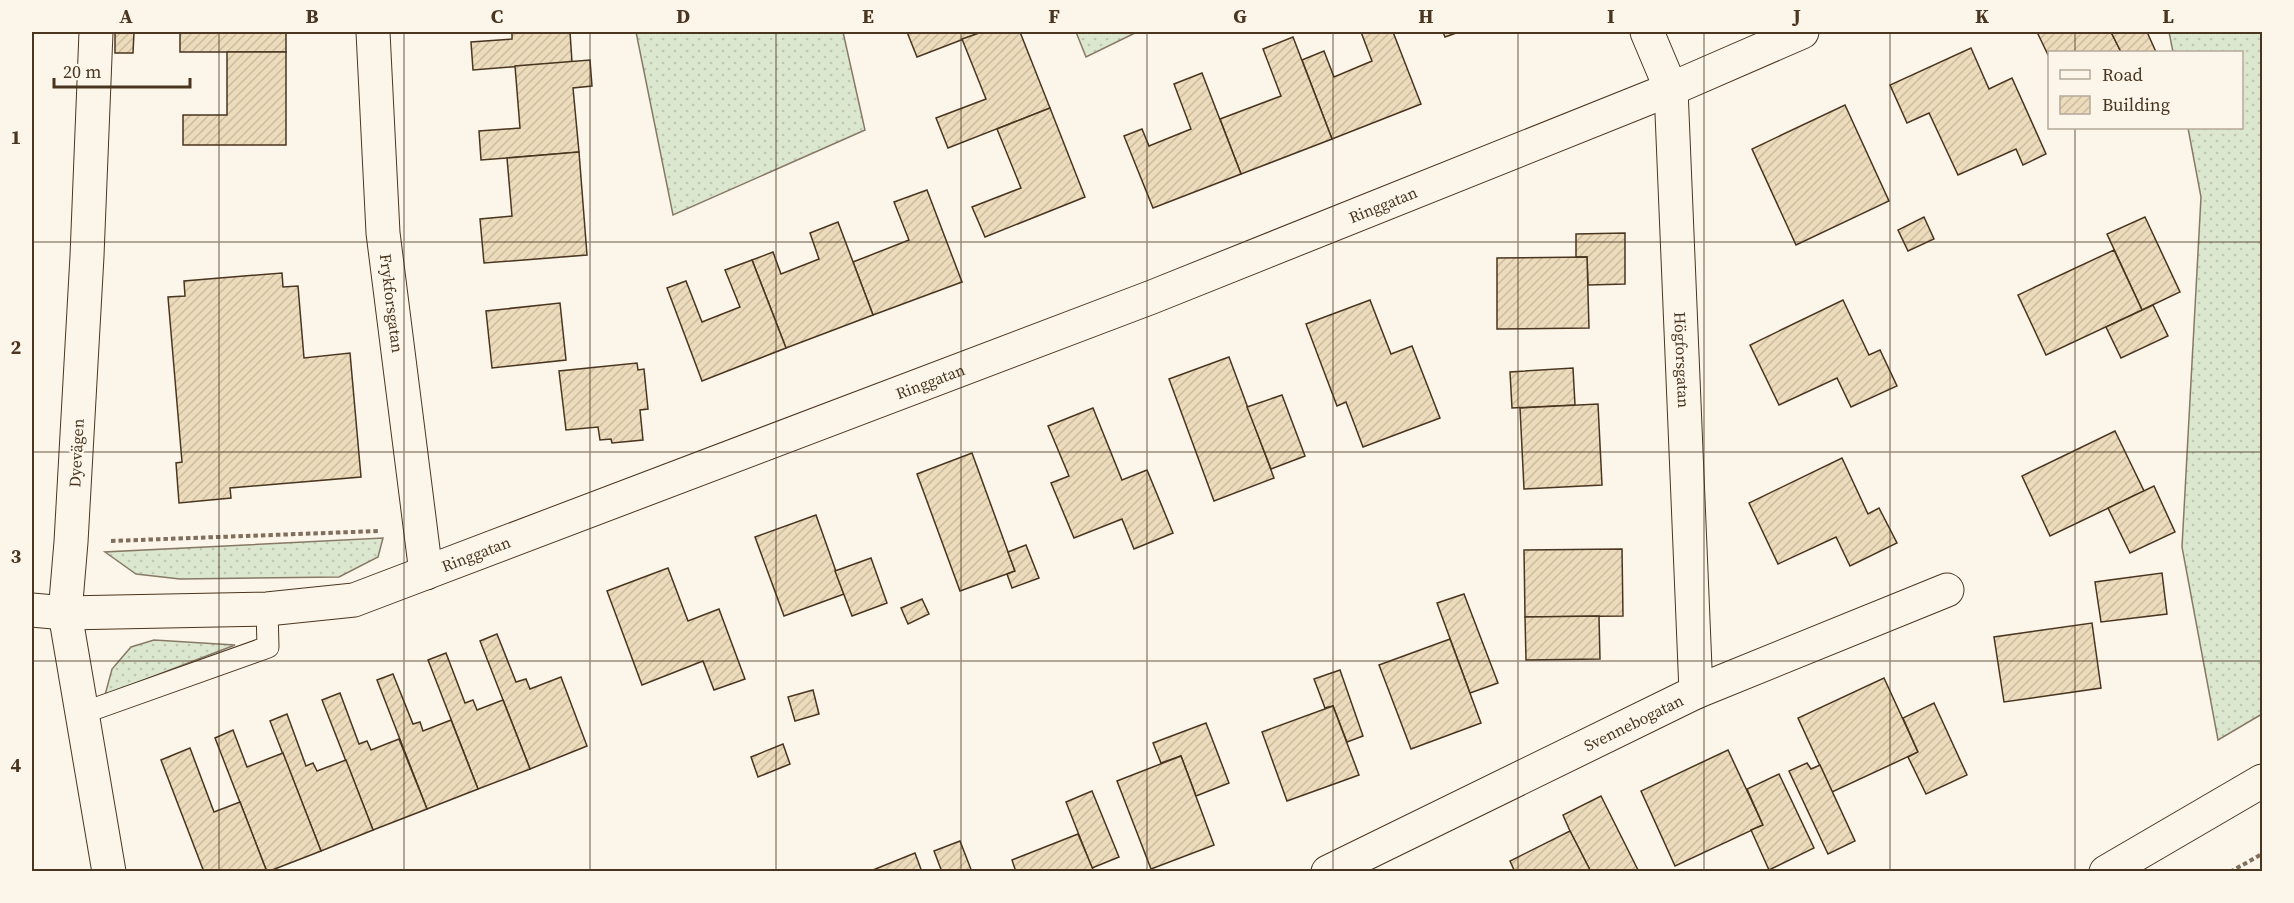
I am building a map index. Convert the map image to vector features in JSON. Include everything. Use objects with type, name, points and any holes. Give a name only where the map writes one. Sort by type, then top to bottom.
[{"type":"street","name":"Dyevägen","points":[[96,32],[87,244],[65,613],[109,872]]},
{"type":"street","name":"Frykforsgatan","points":[[373,32],[382,233],[426,573]]},
{"type":"street","name":"Högforsgatan","points":[[1647,32],[1671,89],[1696,692]]},
{"type":"street","name":"Ringgatan","points":[[32,610],[65,613],[267,609],[354,600],[1152,297],[1671,89],[1802,32]]},
{"type":"street","name":"Svennebogatan","points":[[1328,872],[1696,692],[1947,590]]},
{"type":"street","points":[[2106,872],[2262,781]]},
{"type":"lane","points":[[83,713],[268,647],[267,609]]},
{"type":"path","points":[[71,542],[421,529]]},
{"type":"path","points":[[2230,872],[2262,855]]},
{"type":"green space","points":[[636,32],[843,32],[865,130],[673,215]]},
{"type":"green space","points":[[1076,32],[1137,32],[1086,57]]},
{"type":"green space","points":[[2169,32],[2262,32],[2262,714],[2218,740],[2182,547],[2201,197],[2188,129],[2243,129],[2243,51],[2173,51]]},
{"type":"green space","points":[[383,538],[378,557],[339,577],[180,579],[136,574],[105,552]]},
{"type":"green space","points":[[154,640],[235,645],[105,695],[112,669],[131,647]]},
{"type":"building","points":[[115,32],[134,32],[133,53],[115,53]]},
{"type":"building","points":[[180,32],[286,32],[286,52],[180,52]]},
{"type":"building","points":[[512,32],[570,32],[572,62],[473,70],[471,42],[512,39]]},
{"type":"building","points":[[907,32],[982,32],[917,57]]},
{"type":"building","points":[[982,32],[1020,32],[1050,108],[948,148],[936,118],[986,99],[962,39]]},
{"type":"building","points":[[1361,32],[1393,32],[1421,104],[1332,139],[1302,60],[1324,51],[1334,77],[1372,61]]},
{"type":"building","points":[[1443,32],[1459,32],[1445,37]]},
{"type":"building","points":[[2037,32],[2111,32],[2120,51],[2048,51],[2048,55]]},
{"type":"building","points":[[2111,32],[2147,32],[2156,51],[2120,51]]},
{"type":"building","points":[[1293,37],[1332,139],[1241,174],[1220,119],[1281,96],[1263,49]]},
{"type":"building","points":[[1971,48],[1989,89],[2012,78],[2046,154],[2023,165],[2016,149],[1958,175],[1929,113],[1907,123],[1890,85]]},
{"type":"building","points":[[227,52],[286,52],[286,145],[183,145],[183,115],[227,115]]},
{"type":"building","points":[[590,60],[592,86],[573,88],[579,152],[481,160],[479,131],[520,128],[515,66]]},
{"type":"building","points":[[1202,73],[1241,174],[1153,208],[1124,136],[1142,129],[1149,146],[1191,129],[1174,84]]},
{"type":"building","points":[[1845,105],[1889,201],[1796,245],[1752,149]]},
{"type":"building","points":[[1050,108],[1085,197],[985,237],[972,207],[1021,188],[997,129]]},
{"type":"building","points":[[579,152],[587,255],[484,263],[480,219],[512,216],[507,158]]},
{"type":"building","points":[[927,190],[962,282],[873,315],[853,262],[909,240],[894,202]]},
{"type":"building","points":[[1924,217],[1934,239],[1908,251],[1898,230]]},
{"type":"building","points":[[2145,217],[2180,292],[2142,310],[2107,234]]},
{"type":"building","points":[[838,222],[873,315],[786,348],[752,260],[773,252],[781,274],[819,259],[810,233]]},
{"type":"building","points":[[1625,233],[1625,284],[1588,285],[1587,257],[1576,257],[1576,234]]},
{"type":"building","points":[[2114,250],[2142,310],[2046,355],[2018,295]]},
{"type":"building","points":[[1587,257],[1589,328],[1497,329],[1497,258]]},
{"type":"building","points":[[752,260],[786,348],[702,381],[667,288],[686,281],[702,322],[740,307],[725,270]]},
{"type":"building","points":[[282,273],[283,287],[298,286],[304,358],[350,353],[361,477],[230,488],[231,498],[179,503],[176,463],[182,462],[168,297],[185,296],[184,281]]},
{"type":"building","points":[[1370,300],[1391,354],[1412,346],[1440,418],[1363,447],[1346,402],[1337,406],[1306,324]]},
{"type":"building","points":[[1843,300],[1869,355],[1880,350],[1897,386],[1851,407],[1837,378],[1779,405],[1750,345]]},
{"type":"building","points":[[560,303],[566,360],[492,368],[486,311]]},
{"type":"building","points":[[2153,305],[2168,336],[2121,358],[2106,327]]},
{"type":"building","points":[[1229,357],[1274,478],[1214,501],[1169,379]]},
{"type":"building","points":[[637,363],[638,370],[644,369],[648,409],[640,410],[643,440],[612,443],[611,439],[600,440],[598,427],[566,430],[559,371]]},
{"type":"building","points":[[1573,368],[1575,405],[1512,408],[1510,372]]},
{"type":"building","points":[[1282,395],[1305,456],[1271,469],[1247,407]]},
{"type":"building","points":[[1598,404],[1602,485],[1524,489],[1520,408]]},
{"type":"building","points":[[1093,408],[1122,480],[1147,470],[1173,533],[1134,549],[1122,519],[1074,538],[1051,483],[1069,476],[1048,426]]},
{"type":"building","points":[[2115,431],[2144,491],[2050,536],[2022,476]]},
{"type":"building","points":[[972,453],[1015,571],[960,591],[917,474]]},
{"type":"building","points":[[1842,458],[1868,514],[1879,508],[1897,543],[1850,566],[1836,537],[1778,564],[1749,503]]},
{"type":"building","points":[[2154,486],[2175,532],[2130,553],[2108,508]]},
{"type":"building","points":[[816,515],[844,594],[784,616],[755,537]]},
{"type":"building","points":[[1026,545],[1039,578],[1012,588],[1007,574],[1015,571],[1008,552]]},
{"type":"building","points":[[1622,549],[1623,616],[1525,617],[1524,550]]},
{"type":"building","points":[[871,558],[887,603],[852,616],[835,571]]},
{"type":"building","points":[[668,568],[688,621],[719,609],[745,679],[714,690],[703,661],[642,685],[607,591]]},
{"type":"building","points":[[2162,573],[2167,614],[2101,622],[2095,582]]},
{"type":"building","points":[[1464,594],[1498,683],[1470,693],[1437,603]]},
{"type":"building","points":[[922,599],[929,614],[908,624],[901,608]]},
{"type":"building","points":[[1599,616],[1600,659],[1526,660],[1525,617]]},
{"type":"building","points":[[2092,623],[2101,688],[2004,702],[1994,637]]},
{"type":"building","points":[[497,634],[516,682],[526,679],[530,689],[561,677],[587,746],[530,769],[480,641]]},
{"type":"building","points":[[1450,639],[1481,723],[1411,749],[1379,665]]},
{"type":"building","points":[[446,653],[465,703],[473,700],[477,710],[503,700],[530,769],[478,789],[428,660]]},
{"type":"building","points":[[1340,670],[1363,736],[1347,742],[1333,706],[1325,708],[1314,679]]},
{"type":"building","points":[[393,674],[413,724],[420,722],[423,731],[451,720],[478,789],[427,809],[377,680]]},
{"type":"building","points":[[1884,678],[1918,752],[1832,792],[1798,718]]},
{"type":"building","points":[[813,690],[819,714],[795,721],[788,697]]},
{"type":"building","points":[[340,693],[359,744],[367,741],[371,750],[399,739],[427,809],[373,830],[322,700]]},
{"type":"building","points":[[1934,703],[1967,775],[1926,794],[1908,757],[1918,752],[1903,718]]},
{"type":"building","points":[[1333,706],[1359,775],[1287,801],[1262,732]]},
{"type":"building","points":[[287,714],[306,766],[313,763],[317,771],[346,760],[373,830],[321,851],[270,721]]},
{"type":"building","points":[[1206,723],[1229,783],[1196,796],[1181,756],[1161,763],[1153,743]]},
{"type":"building","points":[[233,730],[247,767],[283,753],[321,851],[267,872],[215,738]]},
{"type":"building","points":[[783,744],[790,764],[758,777],[751,757]]},
{"type":"building","points":[[190,748],[214,812],[240,802],[267,872],[204,872],[161,760]]},
{"type":"building","points":[[1728,750],[1763,825],[1675,866],[1641,791]]},
{"type":"building","points":[[1181,756],[1214,845],[1151,869],[1117,781]]},
{"type":"building","points":[[1807,763],[1811,769],[1820,765],[1855,841],[1828,854],[1789,771]]},
{"type":"building","points":[[1779,774],[1814,848],[1769,870],[1751,830],[1763,825],[1747,789]]},
{"type":"building","points":[[1092,791],[1119,857],[1092,868],[1066,802]]},
{"type":"building","points":[[1601,796],[1639,872],[1591,872],[1570,831],[1563,815]]},
{"type":"building","points":[[1570,831],[1591,872],[1515,872],[1510,861]]},
{"type":"building","points":[[1078,834],[1094,872],[1016,872],[1012,860]]},
{"type":"building","points":[[960,841],[972,872],[942,872],[934,851]]},
{"type":"building","points":[[915,853],[922,872],[868,872]]}]
